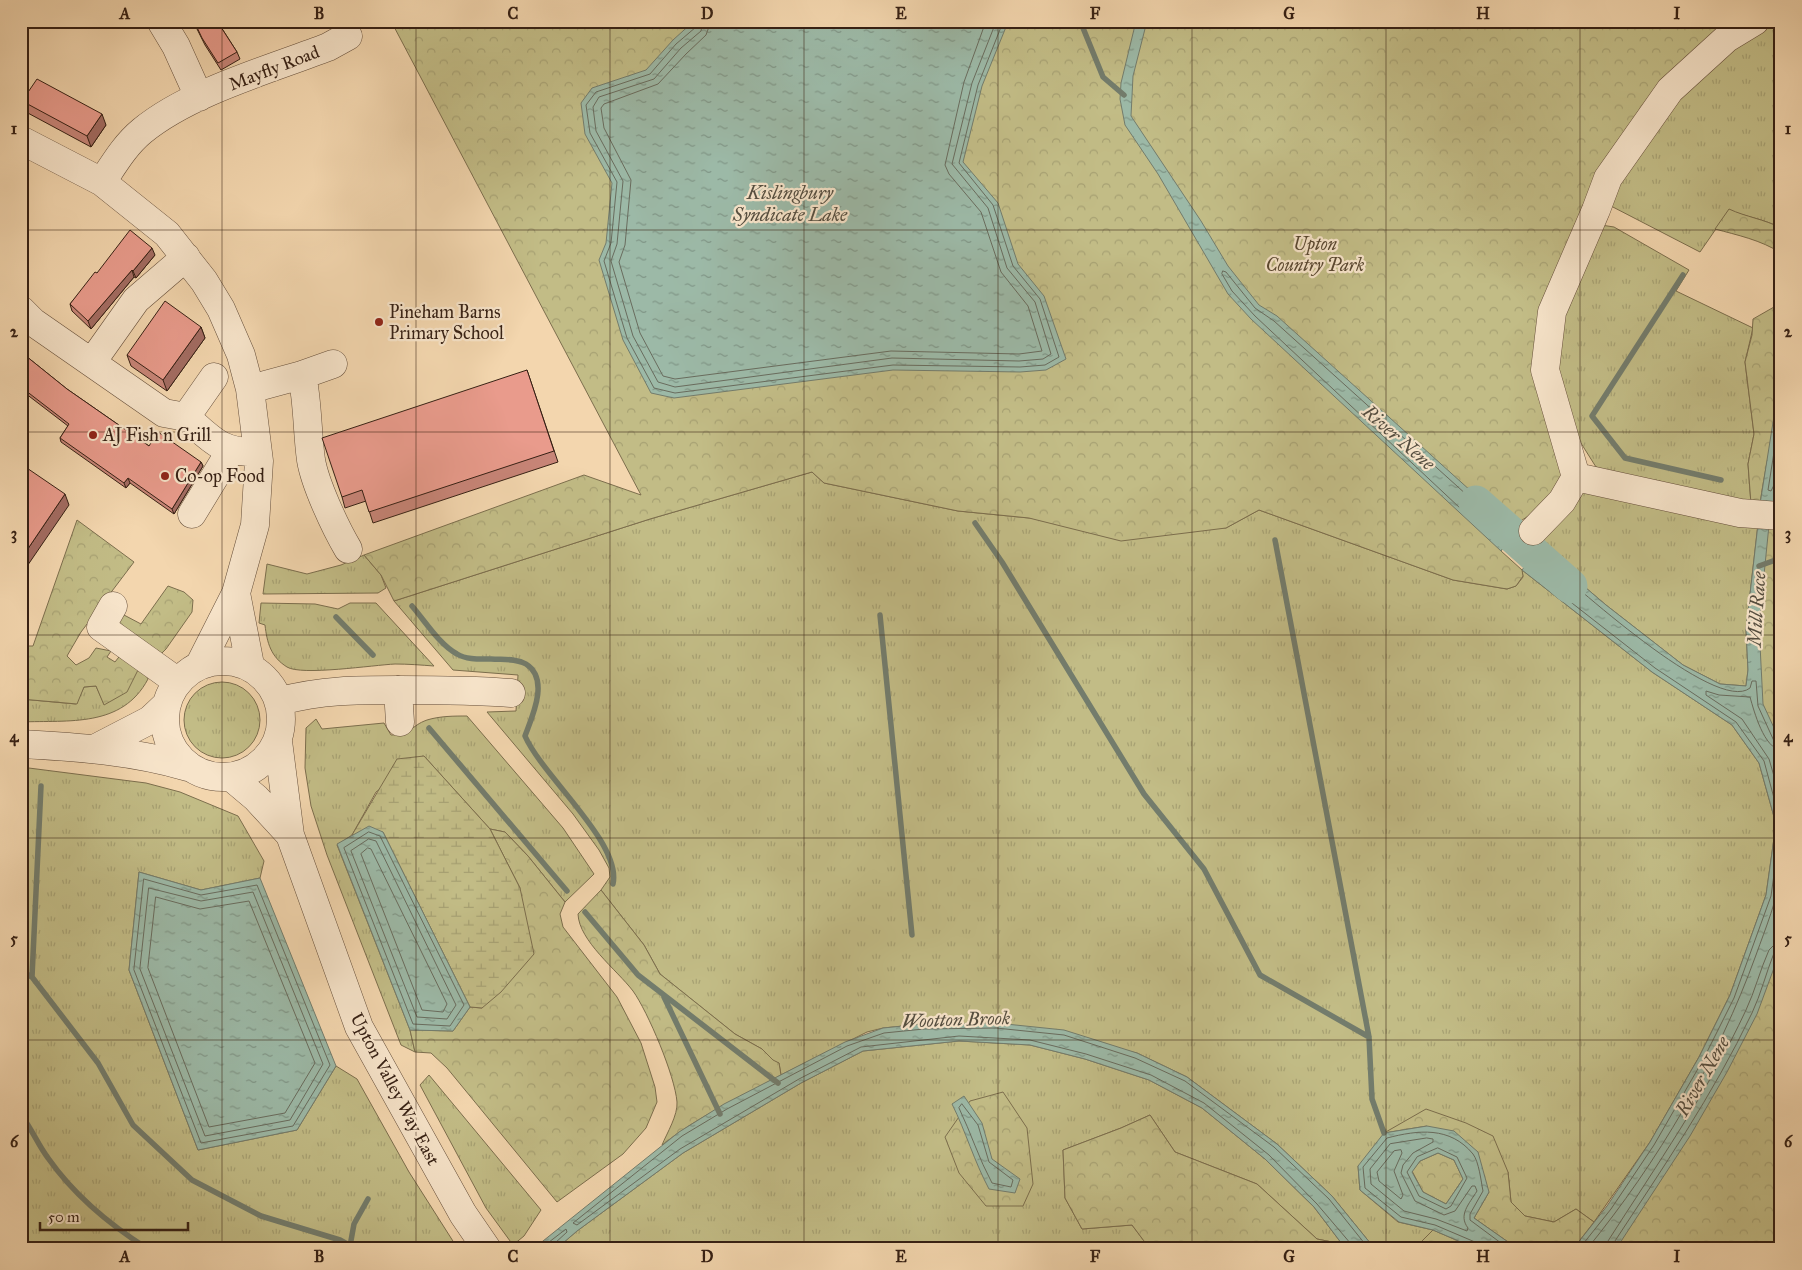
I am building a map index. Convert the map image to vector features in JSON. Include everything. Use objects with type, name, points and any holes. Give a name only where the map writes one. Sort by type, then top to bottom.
[{"type":"street","points":[[161,21],[176,46],[199,96]]},
{"type":"street","points":[[1533,531],[1562,501],[1576,477],[1546,370],[1552,312],[1608,178],[1670,90],[1727,38],[1755,21]]},
{"type":"street","name":"Mayfly Road","points":[[102,182],[124,150],[142,132],[167,113],[199,96],[328,47],[349,37]]},
{"type":"street","points":[[21,140],[102,182],[166,234],[186,257],[221,309],[241,355],[250,389],[244,451],[192,514]]},
{"type":"street","points":[[92,362],[136,300],[186,257]]},
{"type":"street","points":[[21,310],[33,322],[164,413],[186,417],[218,444],[244,451],[259,461],[255,525],[236,593],[181,684],[164,717],[166,733],[172,748],[188,767]]},
{"type":"street","points":[[250,389],[302,375],[333,364]]},
{"type":"street","points":[[302,375],[306,391],[311,461],[342,538]]},
{"type":"street","points":[[186,417],[214,377]]},
{"type":"street","points":[[1576,477],[1740,513],[1781,516]]},
{"type":"street","points":[[236,593],[250,665]]},
{"type":"street","points":[[113,606],[101,627],[181,684]]},
{"type":"street","points":[[21,744],[96,748],[162,759],[203,774],[231,777],[251,771],[267,759],[278,741],[282,715],[280,701],[262,675],[250,665],[233,661],[214,661],[181,684],[150,720],[96,748]]},
{"type":"street","points":[[280,701],[313,693],[341,690],[460,690],[511,693]]},
{"type":"street","points":[[398,690],[400,722]]},
{"type":"street","name":"Upton Valley Way East","points":[[278,741],[290,835],[359,1027],[463,1214],[487,1249]]},
{"type":"street","name":"Upton Valley Way East","points":[[231,777],[256,798],[290,835]]},
{"type":"green space","name":"Upton Country Park","points":[[391,21],[1731,21],[1706,39],[1540,317],[1566,474],[1549,503],[1519,522],[1501,551],[1522,570],[1523,576],[1516,586],[1507,589],[1453,580],[1259,510],[1226,528],[1121,541],[1029,518],[958,511],[824,483],[812,472],[650,519],[394,601],[381,575],[364,555],[584,475],[641,495]]},
{"type":"green space","points":[[1772,21],[1781,21],[1781,228],[1729,210],[1700,252],[1609,205],[1612,189],[1657,120],[1738,41]]},
{"type":"green space","points":[[1729,209],[1781,228],[1781,253],[1757,241],[1715,229]]},
{"type":"green space","points":[[1601,225],[1614,227],[1689,270],[1676,291],[1753,328],[1745,362],[1754,434],[1748,464],[1751,504],[1634,481],[1596,467],[1579,440],[1554,375],[1562,302]]},
{"type":"green space","points":[[1774,307],[1779,330],[1781,354],[1778,405],[1760,504],[1751,504],[1748,464],[1754,434],[1745,362],[1752,335],[1753,319]]},
{"type":"green space","points":[[812,472],[824,483],[958,511],[1029,518],[1226,528],[1259,510],[1453,580],[1507,589],[1516,586],[1523,577],[1522,570],[1652,672],[1732,725],[1759,763],[1776,824],[1766,895],[1730,995],[1699,1057],[1650,1142],[1594,1222],[1576,1209],[1554,1222],[1525,1216],[1511,1202],[1508,1172],[1358,1166],[1360,1190],[1398,1222],[1433,1230],[1416,1249],[1375,1249],[1332,1196],[1277,1144],[1187,1077],[1137,1053],[996,1023],[923,1024],[883,1028],[867,1032],[781,1075],[779,1063],[773,1061],[762,1049],[735,1034],[660,974],[644,945],[601,890],[610,877],[609,868],[599,850],[573,814],[487,712],[516,711],[518,675],[453,670],[394,601],[650,519]]},
{"type":"green space","points":[[1586,489],[1758,524],[1746,629],[1748,670],[1746,686],[1720,684],[1683,665],[1606,605],[1539,548],[1554,524]]},
{"type":"green space","points":[[1765,514],[1781,516],[1781,775],[1756,707],[1751,626]]},
{"type":"green space","points":[[77,520],[134,562],[81,632],[67,656],[76,665],[89,658],[96,648],[111,651],[107,657],[115,662],[122,653],[134,662],[138,670],[127,692],[104,705],[96,686],[84,687],[77,704],[21,699],[21,646],[33,646]]},
{"type":"green space","points":[[364,555],[381,575],[386,588],[378,593],[263,594],[267,564],[307,574],[341,565]]},
{"type":"green space","points":[[168,586],[184,592],[193,600],[192,612],[160,655],[116,622],[119,617],[124,615],[141,624]]},
{"type":"green space","points":[[261,603],[315,604],[338,609],[350,603],[376,603],[434,666],[395,664],[322,670],[287,667],[277,659],[269,644],[265,625],[259,623]]},
{"type":"green space","points":[[134,662],[143,669],[148,679],[137,695],[124,706],[109,714],[75,720],[21,722],[21,699],[76,704],[84,687],[96,686],[104,704]]},
{"type":"green space","points":[[230,682],[243,688],[254,699],[260,712],[258,735],[243,752],[230,758],[214,758],[201,752],[186,735],[184,712],[190,699],[207,684]]},
{"type":"green space","points":[[467,716],[563,828],[594,874],[565,902],[528,856],[505,832],[490,829],[424,756],[376,792],[352,835],[337,845],[410,1030],[415,1052],[401,1045],[327,855],[311,806],[305,768],[306,728],[316,719],[322,729],[384,723],[391,735],[398,735],[427,720]]},
{"type":"green space","points":[[424,756],[490,829],[520,888],[534,954],[501,992],[482,1008],[470,1007],[383,832],[352,835],[397,759]]},
{"type":"green space","points":[[21,767],[146,783],[180,792],[238,816],[264,861],[260,878],[201,890],[139,872],[129,970],[198,1150],[297,1130],[336,1066],[357,1079],[409,1172],[458,1249],[29,1249],[21,1240]]},
{"type":"green space","points":[[490,829],[505,832],[528,856],[565,902],[560,914],[563,927],[617,997],[641,1043],[655,1087],[657,1102],[646,1128],[623,1154],[557,1202],[447,1068],[431,1053],[415,1052],[410,1030],[453,1031],[470,1007],[482,1008],[520,888]]},
{"type":"green space","points":[[1781,889],[1781,1249],[1593,1249],[1707,1072]]},
{"type":"green space","points":[[601,890],[644,945],[660,974],[735,1034],[762,1049],[779,1063],[781,1075],[705,1116],[662,1145],[677,1107],[675,1091],[666,1061],[646,1014],[633,991],[592,945],[580,924],[578,914]]},
{"type":"green space","points":[[959,1041],[1030,1045],[1085,1059],[1149,1080],[1202,1108],[1265,1159],[1314,1207],[1342,1244],[1317,1239],[1257,1184],[1175,1152],[1150,1115],[1063,1150],[1065,1198],[1082,1229],[1132,1225],[1150,1249],[556,1249],[577,1231],[683,1153],[801,1083],[863,1051]]},
{"type":"green space","points":[[429,1075],[541,1210],[524,1236],[513,1245],[486,1208],[420,1085]]},
{"type":"green space","points":[[1003,1092],[1027,1128],[1033,1184],[1023,1206],[986,1206],[959,1173],[945,1137],[970,1101]]},
{"type":"green space","points":[[1426,1109],[1466,1123],[1493,1136],[1508,1172],[1511,1202],[1525,1216],[1554,1222],[1576,1209],[1594,1222],[1573,1249],[1518,1249],[1474,1218],[1489,1192],[1427,1126],[1384,1133]]},
{"type":"green space","points":[[1150,1115],[1175,1152],[1257,1184],[1317,1239],[1342,1244],[1349,1249],[1150,1249],[1132,1225],[1082,1229],[1065,1198],[1063,1150]]},
{"type":"green space","points":[[1438,1153],[1454,1160],[1463,1179],[1446,1204],[1423,1192],[1412,1171],[1420,1161]]},
{"type":"green space","points":[[1433,1230],[1477,1249],[1414,1249]]},
{"type":"water","name":"Kislingbury Syndicate Lake","points":[[694,21],[1005,21],[1006,27],[982,86],[963,162],[998,203],[1018,264],[1044,296],[1066,359],[1046,370],[1020,372],[893,370],[674,398],[651,393],[623,340],[599,260],[606,243],[612,183],[585,134],[581,103],[592,88],[646,70],[673,40]]},
{"type":"water","points":[[1136,21],[1147,21],[1133,76],[1131,116],[1201,221],[1228,266],[1259,305],[1277,316],[1482,501],[1502,517],[1519,522],[1501,551],[1251,319],[1228,294],[1158,174],[1125,125],[1120,99],[1121,83]]},
{"type":"water","points":[[1781,372],[1781,479],[1773,505],[1760,504]]},
{"type":"water","name":"Mill Race","points":[[1758,524],[1769,525],[1759,625],[1763,704],[1781,743],[1781,949],[1757,1014],[1727,1072],[1690,1136],[1616,1249],[1573,1249],[1607,1206],[1650,1142],[1699,1057],[1730,995],[1766,895],[1776,824],[1759,763],[1732,725],[1652,672],[1522,570],[1539,548],[1606,605],[1683,665],[1720,684],[1746,686],[1748,670],[1746,629]]},
{"type":"water","points":[[369,826],[383,832],[470,1007],[453,1031],[410,1030],[337,844]]},
{"type":"water","points":[[139,872],[201,890],[260,878],[336,1066],[297,1130],[198,1150],[129,970]]},
{"type":"water","points":[[996,1023],[1064,1030],[1137,1053],[1187,1077],[1277,1144],[1332,1196],[1375,1249],[1349,1249],[1342,1244],[1314,1207],[1265,1159],[1202,1108],[1149,1080],[1085,1059],[1030,1045],[959,1041],[863,1051],[801,1083],[683,1153],[577,1231],[556,1249],[533,1249],[679,1132],[724,1104],[845,1042],[883,1028],[923,1024]]},
{"type":"water","points":[[964,1096],[982,1123],[992,1159],[1020,1179],[1015,1193],[989,1189],[952,1104]]},
{"type":"water","points":[[1427,1126],[1454,1131],[1478,1152],[1489,1192],[1474,1218],[1518,1249],[1477,1249],[1433,1230],[1399,1222],[1360,1190],[1358,1166],[1384,1133]],"holes":[[[1438,1153],[1454,1160],[1463,1179],[1446,1204],[1423,1192],[1412,1172],[1420,1161]]]},
{"type":"building","points":[[194,21],[217,21],[237,52],[218,63]]},
{"type":"building","points":[[37,79],[102,114],[87,136],[22,101]]},
{"type":"building","points":[[130,230],[152,248],[88,321],[70,304]]},
{"type":"building","points":[[165,301],[201,327],[163,380],[127,355]]},
{"type":"building","points":[[21,352],[67,389],[149,446],[158,432],[201,462],[172,509],[128,478],[124,483],[60,438],[69,424],[21,387]]},
{"type":"building","points":[[527,370],[554,451],[369,512],[362,490],[342,497],[322,438]]},
{"type":"building","points":[[21,464],[65,494],[21,559]]},
{"type":"waterway","points":[[1081,23],[1103,77],[1124,95]]},
{"type":"waterway","points":[[1683,275],[1592,416],[1625,458],[1721,480]]},
{"type":"waterway","name":"River Nene","points":[[1476,503],[1570,586]]},
{"type":"waterway","points":[[975,523],[1002,562],[1144,794],[1204,869],[1260,975],[1369,1037]]},
{"type":"waterway","points":[[1275,540],[1369,1037],[1372,1099],[1384,1133]]},
{"type":"waterway","name":"Mill Race","points":[[1759,566],[1781,558]]},
{"type":"waterway","points":[[412,606],[438,638],[457,654],[474,659],[518,661],[526,664],[533,671],[537,679],[537,699],[525,736],[534,752],[594,830],[606,849],[613,868],[613,884]]},
{"type":"waterway","points":[[880,615],[912,935]]},
{"type":"waterway","points":[[336,617],[373,655]]},
{"type":"waterway","points":[[429,728],[567,891]]},
{"type":"waterway","points":[[41,786],[32,977],[98,1063],[133,1125],[192,1180],[261,1216],[340,1240],[356,1249]]},
{"type":"waterway","points":[[585,912],[638,975],[778,1083]]},
{"type":"waterway","points":[[21,971],[32,977]]},
{"type":"waterway","points":[[664,997],[720,1114]]},
{"type":"waterway","points":[[21,1115],[44,1153],[58,1172],[81,1197],[120,1230],[148,1249]]},
{"type":"waterway","points":[[350,1246],[354,1224],[368,1199]]},
{"type":"place","name":"Pineham Barns Primary School","points":[[379,322]]},
{"type":"place","name":"AJ Fish n Grill","points":[[93,435]]},
{"type":"place","name":"Co-op Food","points":[[165,476]]},
{"type":"water label","name":"Wootton Brook","points":[[956,1019]]}]
